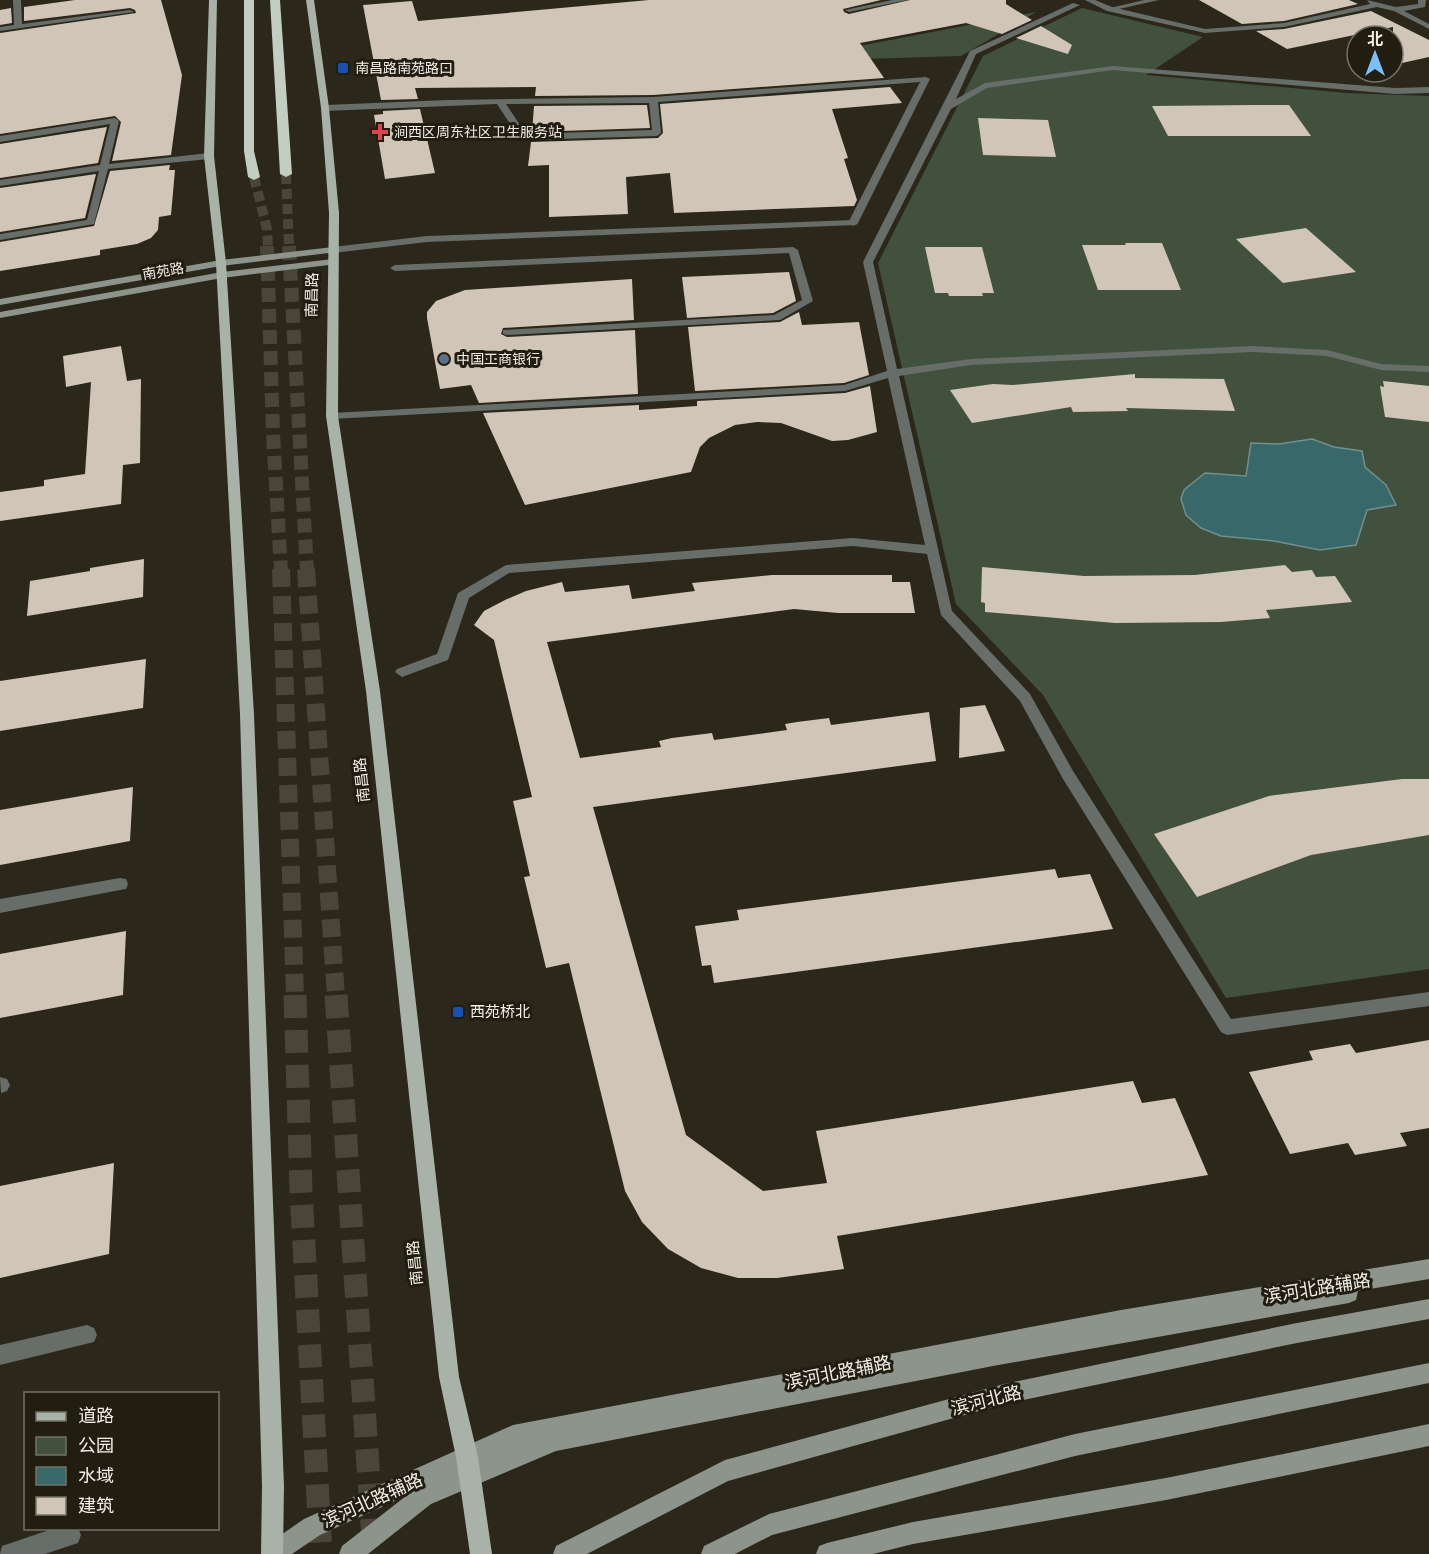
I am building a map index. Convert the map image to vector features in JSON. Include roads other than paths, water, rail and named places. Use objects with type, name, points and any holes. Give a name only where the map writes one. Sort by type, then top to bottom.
[{"type":"highway","points":[[249,0],[249,152],[254,177]]},
{"type":"highway","points":[[275,0],[286,174]]},
{"type":"main road","points":[[213,0],[209,156],[222,269],[247,714],[273,1486],[272,1554]]},
{"type":"main road","name":"南昌路","points":[[310,0],[325,108],[334,213],[332,416],[373,691],[448,1377],[466,1457],[481,1554]]},
{"type":"main road","name":"南苑路","points":[[0,302],[222,269],[333,256]]},
{"type":"main road","name":"南苑路","points":[[0,315],[222,269]]},
{"type":"main road","name":"滨河北路辅路","points":[[272,1554],[312,1527],[513,1436],[1121,1320],[1429,1269]]},
{"type":"main road","points":[[350,1554],[423,1496],[556,1440],[960,1362],[1429,1279]]},
{"type":"main road","name":"滨河北路","points":[[564,1554],[725,1471],[1004,1394],[1297,1333],[1429,1309]]},
{"type":"main road","points":[[712,1554],[769,1525],[1074,1444],[1429,1372]]},
{"type":"main road","points":[[827,1554],[913,1533],[1166,1489],[1429,1435]]},
{"type":"street","points":[[17,0],[18,27]]},
{"type":"street","points":[[849,10],[904,0]]},
{"type":"street","points":[[1089,0],[1110,9],[1205,30],[1284,25],[1377,5]]},
{"type":"street","points":[[1110,9],[1155,0]]},
{"type":"street","points":[[1368,0],[1377,5],[1395,9],[1412,9],[1422,5],[1422,0]]},
{"type":"street","points":[[1076,5],[973,53],[948,108],[868,262],[946,612],[1025,698],[1072,782],[1227,1027],[1429,999]]},
{"type":"street","points":[[1395,9],[1429,27]]},
{"type":"street","points":[[0,29],[130,12]]},
{"type":"street","points":[[948,108],[985,86],[1113,68],[1395,91],[1429,90]]},
{"type":"street","points":[[325,108],[374,105],[653,100],[926,79],[853,222],[427,239],[333,256]]},
{"type":"street","points":[[500,102],[523,137],[657,133],[653,100]]},
{"type":"street","points":[[0,139],[115,121],[92,222],[0,237]]},
{"type":"street","points":[[0,183],[105,167],[209,156]]},
{"type":"street","points":[[395,268],[793,250],[808,301],[776,318],[507,332]]},
{"type":"street","points":[[332,416],[844,388],[893,373],[971,362],[1252,349],[1327,353],[1381,367],[1429,369]]},
{"type":"street","points":[[402,672],[443,657],[463,596],[506,569],[853,542],[932,550]]},
{"type":"street","points":[[0,906],[120,884]]},
{"type":"street","points":[[0,1355],[87,1335]]},
{"type":"street","points":[[9,1554],[70,1535]]},
{"type":"water","points":[[1312,439],[1334,447],[1362,451],[1365,467],[1386,485],[1396,505],[1367,510],[1356,545],[1320,550],[1274,541],[1221,536],[1201,528],[1186,515],[1181,499],[1184,490],[1205,473],[1246,476],[1251,443],[1279,444]]},
{"type":"tunnel","points":[[286,174],[289,247]]},
{"type":"tunnel","points":[[254,177],[267,229],[268,247]]},
{"type":"tunnel","points":[[267,246],[273,433],[281,571]]},
{"type":"tunnel","points":[[289,246],[307,571]]},
{"type":"tunnel","points":[[281,569],[295,996]]},
{"type":"tunnel","points":[[306,569],[336,996]]},
{"type":"tunnel","points":[[295,995],[301,1190],[321,1554]]},
{"type":"tunnel","points":[[336,995],[374,1554]]},
{"type":"place","name":"南昌路南苑路口","points":[[343,68]]},
{"type":"place","name":"涧西区周东社区卫生服务站","points":[[380,132]]},
{"type":"place","name":"中国工商银行","points":[[444,359]]},
{"type":"place","name":"西苑桥北","points":[[458,1012]]}]
